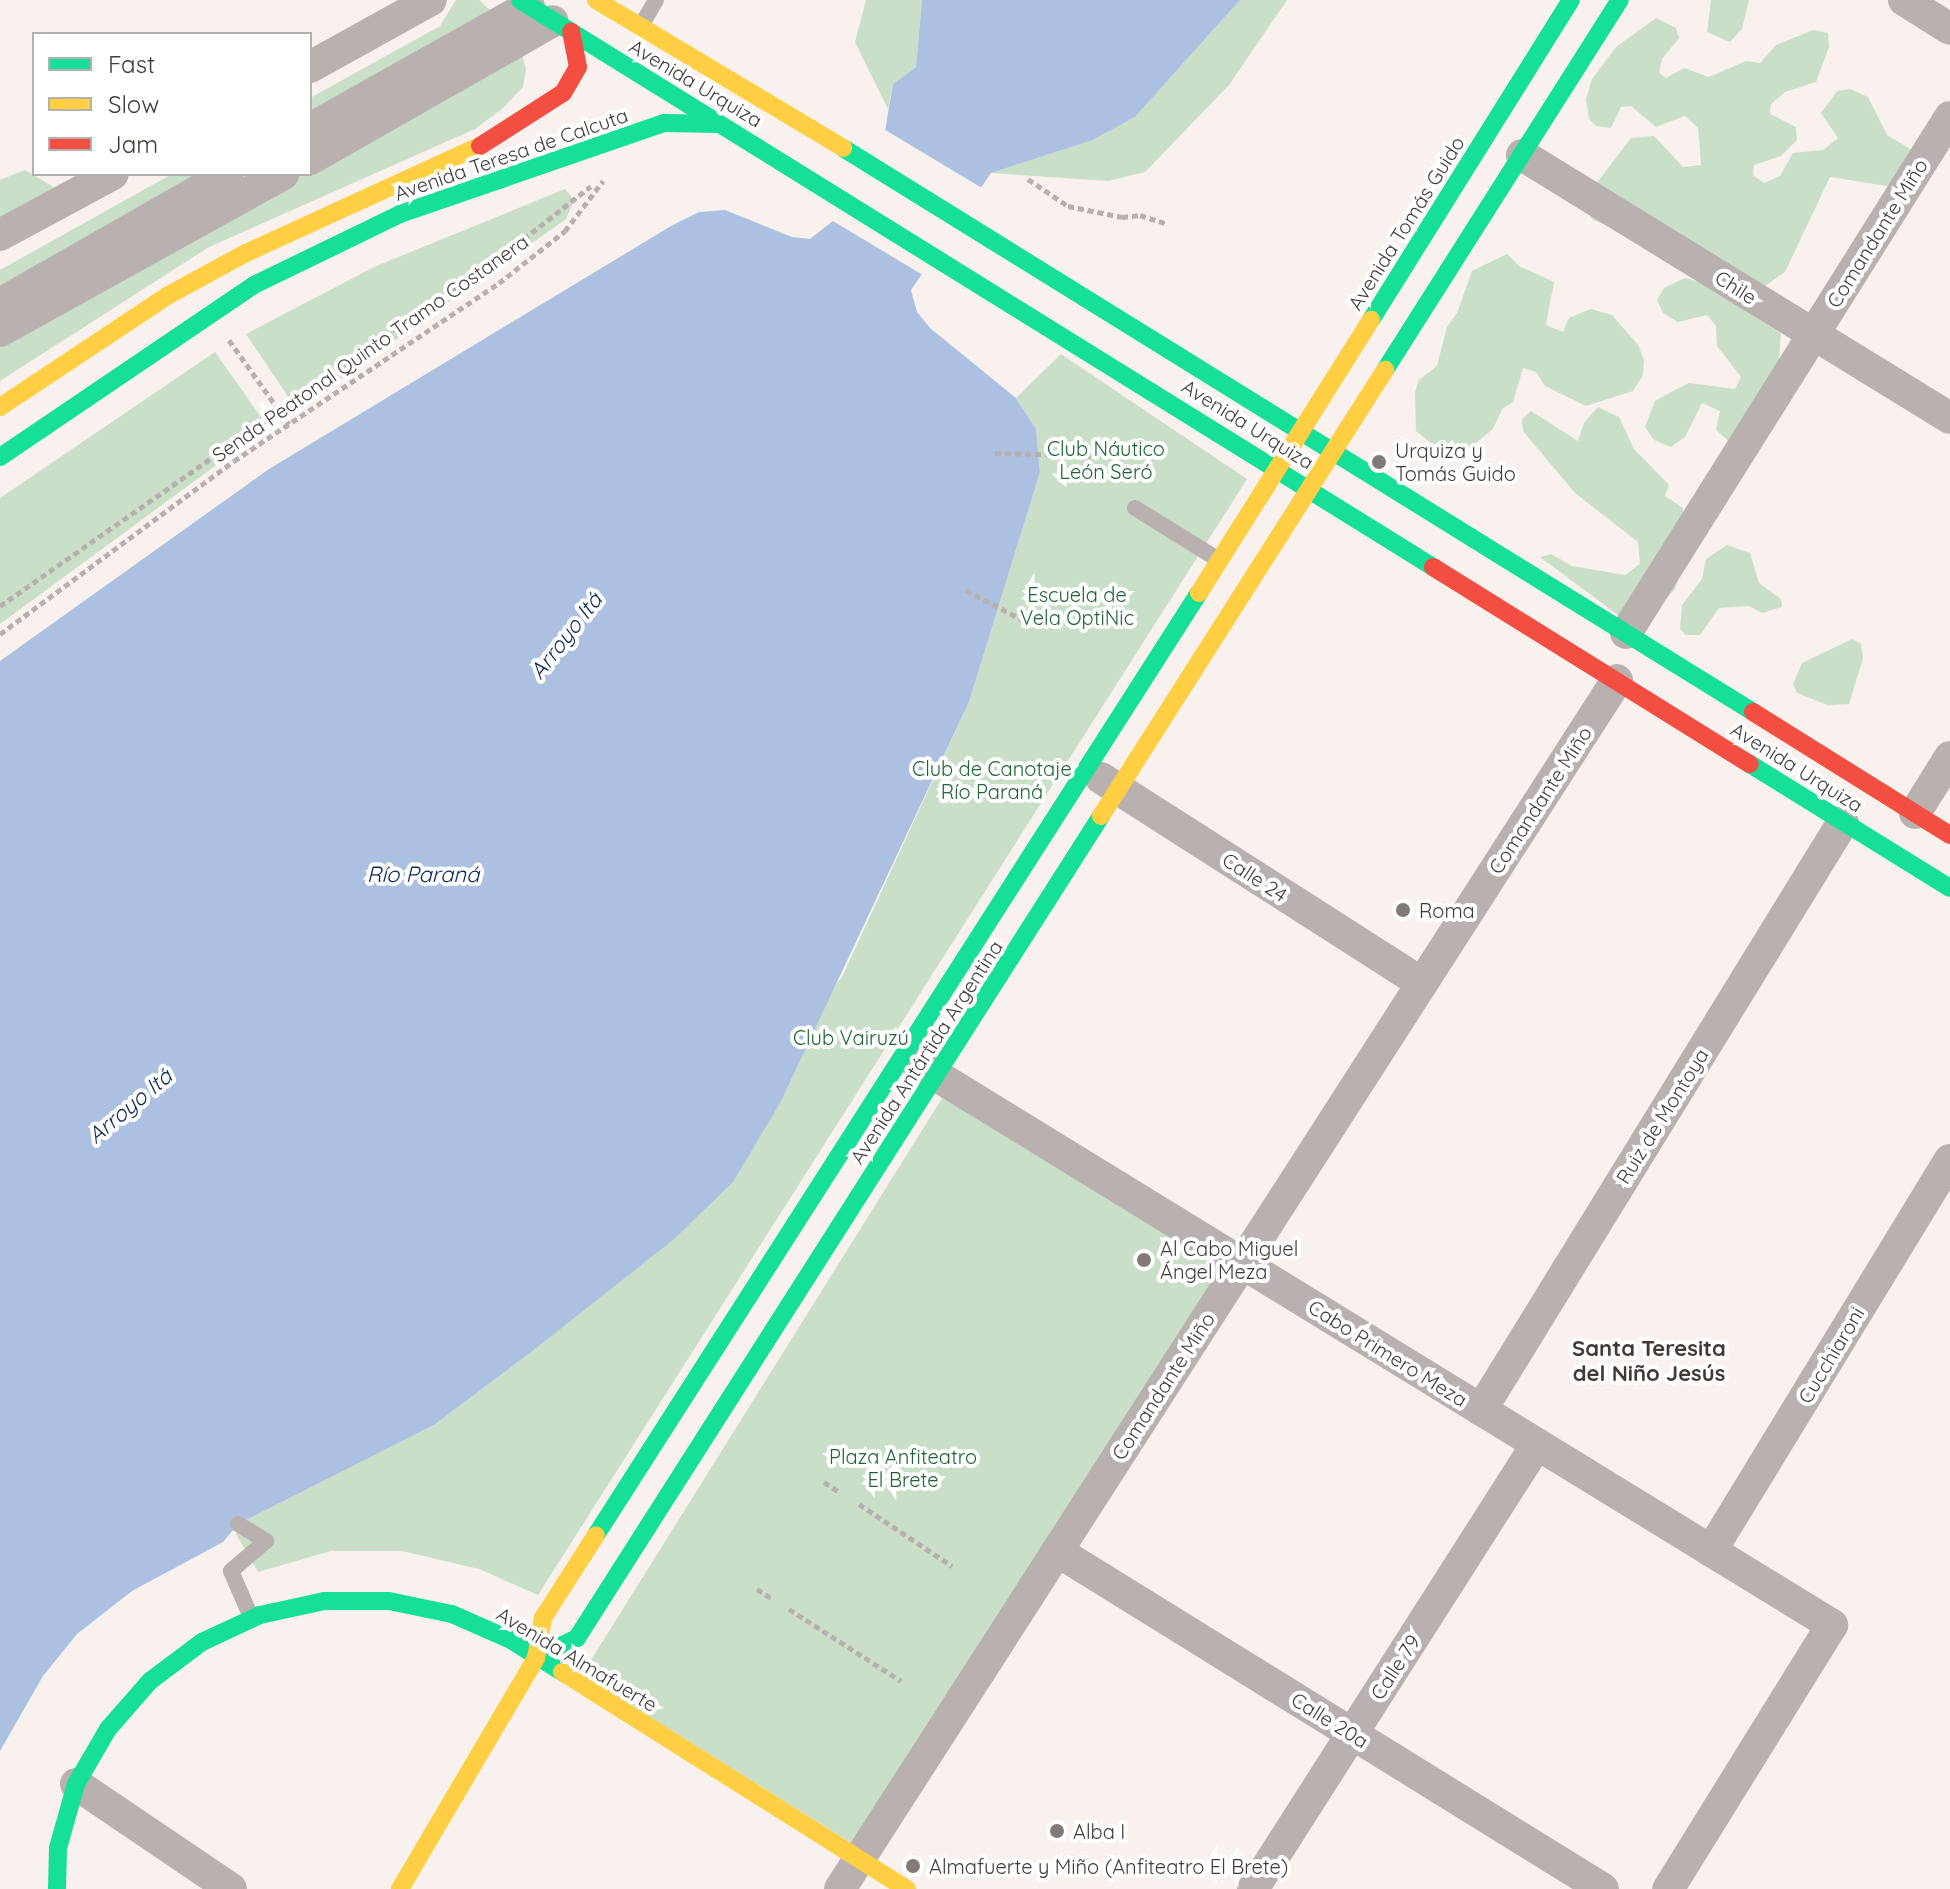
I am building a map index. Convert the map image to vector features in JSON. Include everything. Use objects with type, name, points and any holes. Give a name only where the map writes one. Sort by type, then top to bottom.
[{"type":"main road","name":"Avenida Urquiza","points":[[596,0],[984,233],[1301,435],[1335,451],[1950,835]]},
{"type":"main road","name":"Avenida Tomás Guido","points":[[1277,468],[1301,435],[1571,0]]},
{"type":"main road","points":[[1335,451],[1620,0]]},
{"type":"main road","name":"Avenida Urquiza","points":[[543,15],[961,270],[1950,888]]},
{"type":"main road","name":"Avenida Teresa de Calcuta","points":[[0,407],[167,296],[246,253],[487,143],[563,93],[578,67],[543,15]]},
{"type":"main road","name":"Avenida Teresa de Calcuta","points":[[0,457],[254,285],[400,214],[665,123],[719,124]]},
{"type":"main road","name":"Avenida Antártida Argentina","points":[[536,1658],[577,1638],[1335,451]]},
{"type":"main road","name":"Avenida Antártida Argentina","points":[[400,1889],[536,1658],[543,1618],[1277,468]]},
{"type":"main road","name":"Avenida Almafuerte","points":[[57,1889],[58,1848],[76,1784],[108,1729],[150,1681],[202,1642],[252,1619],[324,1601],[389,1601],[452,1614],[511,1640],[907,1889]]},
{"type":"street","points":[[312,66],[431,0]]},
{"type":"street","points":[[1904,0],[1950,29]]},
{"type":"street","points":[[312,128],[543,15]]},
{"type":"street","points":[[312,158],[543,15]]},
{"type":"street","name":"Comandante Miño","points":[[1626,633],[1950,117]]},
{"type":"street","name":"Chile","points":[[1522,155],[1950,418]]},
{"type":"street","points":[[0,235],[109,176]]},
{"type":"street","points":[[0,304],[224,176]]},
{"type":"street","points":[[0,331],[279,176]]},
{"type":"street","name":"Comandante Miño","points":[[840,1889],[1617,680]]},
{"type":"street","points":[[1915,813],[1950,757]]},
{"type":"street","name":"Calle 24","points":[[1087,770],[1422,983]]},
{"type":"street","name":"Ruiz de Montoya","points":[[1481,1410],[1843,822]]},
{"type":"street","name":"Cabo Primero Meza","points":[[904,1056],[1832,1625],[1668,1889]]},
{"type":"street","name":"Cucchiaroni","points":[[1711,1551],[1950,1160]]},
{"type":"street","name":"Calle 79","points":[[1253,1889],[1537,1444]]},
{"type":"street","name":"Calle 20a","points":[[1057,1551],[1603,1889]]},
{"type":"street","points":[[76,1784],[231,1889]]},
{"type":"lane","points":[[641,28],[656,0]]},
{"type":"lane","points":[[1135,508],[1220,561]]},
{"type":"lane","points":[[238,1524],[266,1541],[231,1571],[252,1619]]},
{"type":"path","name":"Senda Peatonal Quinto Tramo Costanera","points":[[0,634],[289,424],[499,283],[565,231],[605,177],[516,245],[278,409]]},
{"type":"path","points":[[1028,179],[1068,206],[1168,224]]},
{"type":"path","points":[[224,333],[289,424]]},
{"type":"path","points":[[0,606],[278,409]]},
{"type":"path","points":[[995,453],[1113,456]]},
{"type":"path","points":[[966,590],[1030,624]]},
{"type":"path","points":[[824,1482],[841,1493]]},
{"type":"path","points":[[859,1504],[952,1566]]},
{"type":"path","points":[[757,1589],[773,1599]]},
{"type":"path","points":[[789,1609],[901,1681]]},
{"type":"green space","points":[[456,0],[479,0],[503,22],[521,50],[526,69],[523,87],[502,109],[475,129],[209,247],[0,381],[0,270],[168,176],[312,176],[312,97],[440,26]]},
{"type":"green space","points":[[866,0],[922,0],[916,67],[893,84],[888,109],[855,42]]},
{"type":"green space","points":[[1240,0],[1287,0],[1229,85],[1145,172],[1108,181],[991,173],[1093,140],[1135,117]]},
{"type":"green space","points":[[1711,0],[1749,0],[1742,29],[1730,42],[1707,32]]},
{"type":"green space","points":[[1656,18],[1676,28],[1679,38],[1662,59],[1659,73],[1666,78],[1684,68],[1709,77],[1746,61],[1760,63],[1776,45],[1813,30],[1828,33],[1829,47],[1816,82],[1785,92],[1771,104],[1770,114],[1796,127],[1797,140],[1781,156],[1754,165],[1753,175],[1764,183],[1780,176],[1793,153],[1823,150],[1838,138],[1821,113],[1837,91],[1850,89],[1868,97],[1887,135],[1917,153],[1900,188],[1830,177],[1785,272],[1762,288],[1593,220],[1584,209],[1596,184],[1631,138],[1654,136],[1683,167],[1701,165],[1698,128],[1685,116],[1656,127],[1631,106],[1621,107],[1611,128],[1596,126],[1589,119],[1586,99],[1592,79],[1616,47]]},
{"type":"green space","points":[[25,170],[62,192],[0,223],[0,180]]},
{"type":"green space","points":[[565,189],[574,200],[566,219],[297,410],[246,334],[374,267]]},
{"type":"green space","points":[[1507,254],[1519,266],[1554,282],[1546,325],[1563,332],[1569,318],[1591,309],[1612,315],[1638,345],[1644,360],[1643,375],[1633,391],[1586,406],[1545,386],[1536,372],[1523,368],[1513,402],[1502,409],[1493,429],[1461,455],[1437,448],[1416,431],[1415,392],[1419,380],[1437,366],[1447,327],[1457,313],[1472,271]]},
{"type":"green space","points":[[1685,278],[1707,284],[1781,334],[1778,372],[1733,445],[1716,430],[1720,411],[1702,403],[1685,437],[1671,447],[1654,440],[1645,427],[1655,401],[1675,390],[1689,383],[1735,389],[1741,377],[1717,346],[1716,326],[1707,315],[1678,322],[1663,313],[1657,300],[1664,288]]},
{"type":"green space","points":[[215,352],[268,427],[0,624],[0,498]]},
{"type":"green space","points":[[1061,354],[1247,479],[538,1595],[479,1569],[402,1551],[331,1551],[258,1572],[236,1534],[238,1524],[434,1425],[526,1356],[842,977],[969,702],[1040,472],[1036,429],[1016,398]]},
{"type":"green space","points":[[1598,407],[1619,417],[1634,449],[1669,485],[1665,496],[1683,508],[1683,563],[1675,589],[1652,614],[1622,618],[1540,557],[1551,554],[1572,566],[1625,575],[1640,564],[1638,542],[1575,493],[1523,431],[1522,419],[1531,411],[1578,441],[1584,423]]},
{"type":"green space","points":[[1727,545],[1750,553],[1759,583],[1781,599],[1782,607],[1762,613],[1749,606],[1719,608],[1700,635],[1686,635],[1680,629],[1682,605],[1702,579],[1706,559]]},
{"type":"green space","points":[[1852,639],[1861,644],[1863,658],[1849,704],[1828,705],[1797,693],[1793,684],[1802,663]]},
{"type":"green space","name":"Plaza Anfiteatro El Brete","points":[[949,1087],[1231,1263],[863,1851],[582,1675]]},
{"type":"water","name":"Río Paraná","points":[[922,0],[1240,0],[1135,117],[1093,140],[991,173],[911,290],[917,312],[930,328],[1016,398],[1036,429],[1040,472],[969,702],[780,1103],[733,1182],[673,1240],[526,1356],[434,1425],[238,1524],[223,1542],[132,1591],[77,1634],[43,1676],[0,1751],[0,661],[269,469],[671,226],[699,212],[725,210],[792,237],[810,239],[838,217],[885,131],[893,84],[916,67]]},
{"type":"pier","points":[[882,128],[984,189],[930,279],[828,218]]},
{"type":"traffic: fast","points":[[520,0],[1433,567]]},
{"type":"traffic: fast","points":[[1371,320],[1571,0]]},
{"type":"traffic: fast","points":[[1385,370],[1620,0]]},
{"type":"traffic: fast","points":[[0,457],[254,285],[400,214],[665,123],[719,124]]},
{"type":"traffic: fast","points":[[843,148],[1753,712]]},
{"type":"traffic: fast","points":[[596,1535],[1199,593]]},
{"type":"traffic: fast","points":[[1750,764],[1950,888]]},
{"type":"traffic: fast","points":[[536,1658],[577,1638],[1101,816]]},
{"type":"traffic: fast","points":[[57,1889],[58,1848],[76,1784],[108,1729],[150,1681],[202,1642],[260,1615],[324,1601],[389,1601],[452,1614],[511,1640],[562,1672]]},
{"type":"traffic: slow","points":[[596,0],[843,148]]},
{"type":"traffic: slow","points":[[0,407],[167,296],[246,253],[480,146]]},
{"type":"traffic: slow","points":[[1199,593],[1371,320]]},
{"type":"traffic: slow","points":[[1101,816],[1385,370]]},
{"type":"traffic: slow","points":[[400,1889],[536,1658],[543,1618],[596,1535]]},
{"type":"traffic: slow","points":[[562,1672],[907,1889]]},
{"type":"traffic: jam","points":[[480,146],[563,93],[578,67],[571,32]]},
{"type":"traffic: jam","points":[[1433,567],[1750,764]]},
{"type":"traffic: jam","points":[[1753,712],[1950,835]]},
{"type":"place","name":"Urquiza y Tomás Guido","points":[[1379,462]]},
{"type":"place","name":"Roma","points":[[1403,910]]},
{"type":"place","name":"Al Cabo Miguel Ángel Meza","points":[[1144,1260]]},
{"type":"place","name":"Alba I","points":[[1057,1831]]},
{"type":"place","name":"Almafuerte y Miño (Anfiteatro El Brete)","points":[[913,1866]]},
{"type":"district","name":"Santa Teresita del Niño Jesús","points":[[1649,1360]]},
{"type":"park label","name":"Club Náutico León Seró","points":[[1106,460]]},
{"type":"park label","name":"Escuela de Vela OptiNic","points":[[1077,606]]},
{"type":"park label","name":"Club de Canotaje Río Paraná","points":[[992,780]]},
{"type":"park label","name":"Club Vairuzú","points":[[851,1037]]},
{"type":"water label","name":"Arroyo Itá","points":[[566,636]]},
{"type":"water label","name":"Arroyo Itá","points":[[130,1106]]}]
